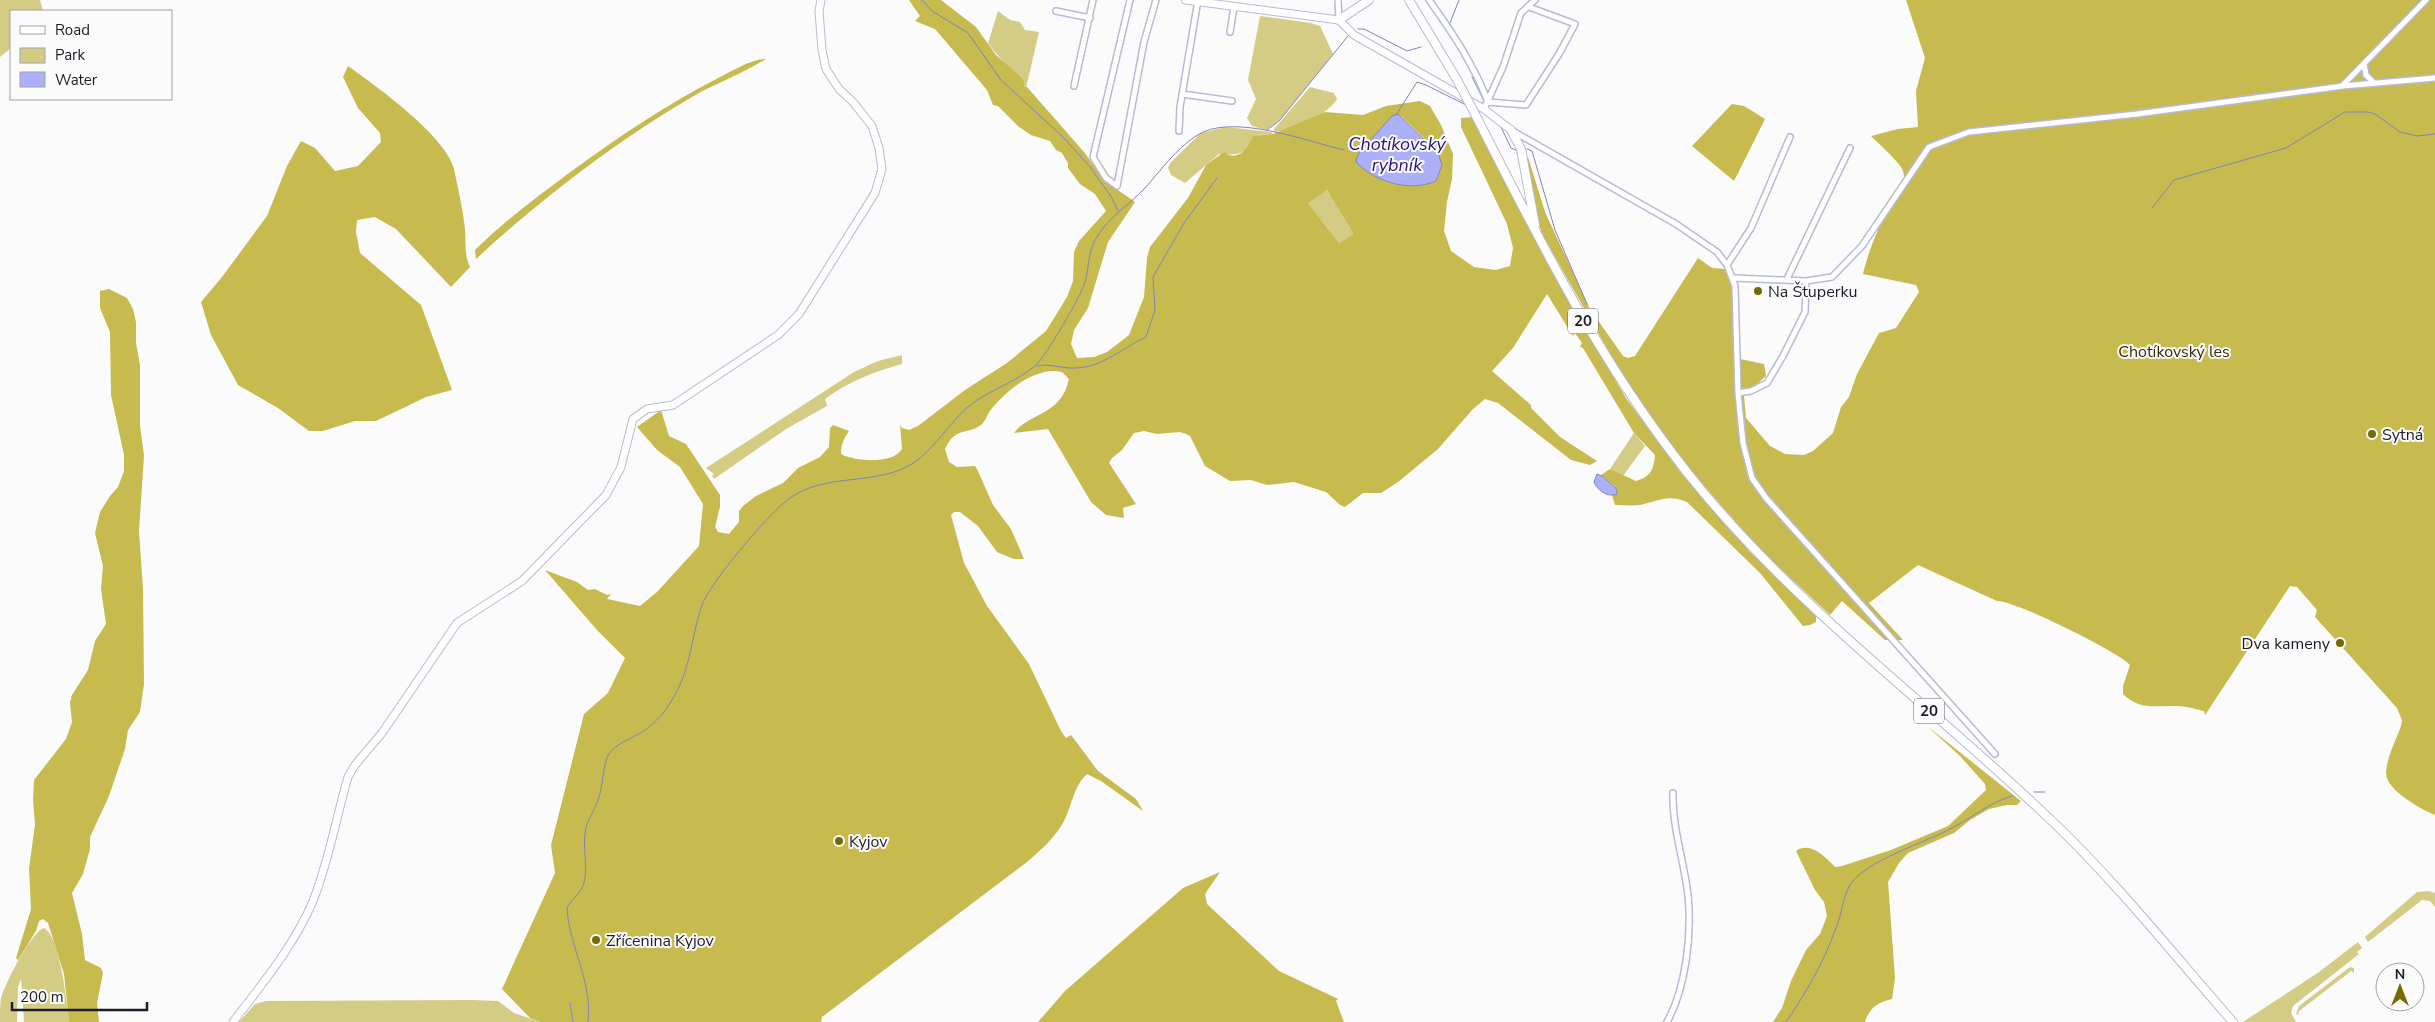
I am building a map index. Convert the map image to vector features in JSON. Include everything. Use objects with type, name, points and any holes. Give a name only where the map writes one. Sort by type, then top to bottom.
[{"type":"main road","points":[[1338,20],[1348,16],[1369,0]]},
{"type":"main road","name":"20","points":[[1409,0],[1456,78],[1541,244],[1582,318],[1631,396],[1691,477],[1753,549],[1825,621],[1994,767],[2055,823],[2234,1022]]},
{"type":"main road","points":[[1511,130],[1521,149],[1530,207],[1541,244]]},
{"type":"street","points":[[233,1022],[259,990],[291,942],[312,903],[320,882],[348,777],[355,765],[387,726],[457,623],[522,581],[606,495],[622,467],[634,419],[647,409],[673,405],[778,335],[799,314],[875,193],[882,169],[879,148],[872,126],[839,89],[826,69],[818,11],[821,0]]},
{"type":"street","points":[[1074,86],[1093,0]]},
{"type":"street","points":[[1130,0],[1094,156],[1106,178],[1117,186],[1144,42],[1156,0]]},
{"type":"street","points":[[1185,0],[1239,5],[1338,20],[1354,35],[1484,109],[1511,130],[1676,224],[1717,252],[1734,278],[1738,393],[1745,457],[1757,487],[1995,754]]},
{"type":"street","points":[[1338,0],[1338,20]]},
{"type":"street","points":[[1430,0],[1462,48],[1482,84],[1488,102]]},
{"type":"street","points":[[1484,109],[1521,13],[1534,0]]},
{"type":"street","points":[[2342,86],[2426,0]]},
{"type":"street","points":[[1179,131],[1182,94],[1198,1]]},
{"type":"street","points":[[1230,32],[1239,5]]},
{"type":"street","points":[[1488,102],[1526,104],[1559,54],[1575,24],[1529,6]]},
{"type":"street","points":[[1056,11],[1090,18]]},
{"type":"street","points":[[2364,63],[2366,75],[2374,83]]},
{"type":"street","points":[[1734,278],[1806,281],[1832,277],[1852,259],[1929,147],[1946,139],[1969,132],[2138,114],[2342,86],[2435,78]]},
{"type":"street","points":[[1182,94],[1232,101]]},
{"type":"street","points":[[1727,265],[1751,228],[1790,137]]},
{"type":"street","points":[[1787,279],[1850,148]]},
{"type":"street","points":[[1738,393],[1751,391],[1767,383],[1805,312],[1806,281]]},
{"type":"street","points":[[1667,1022],[1678,998],[1683,978],[1689,918],[1688,896],[1673,792]]},
{"type":"green space","points":[[0,0],[40,0],[43,10],[10,10],[10,49],[0,57]]},
{"type":"green space","points":[[909,0],[941,0],[976,27],[996,55],[1020,76],[1024,82],[1024,87],[1027,87],[1084,152],[1105,181],[1135,202],[1108,242],[1088,308],[1074,330],[1071,344],[1077,358],[1094,357],[1107,352],[1129,335],[1144,297],[1147,258],[1150,247],[1188,198],[1206,165],[1224,152],[1233,156],[1242,153],[1249,145],[1253,136],[1273,134],[1325,112],[1363,115],[1386,106],[1420,101],[1430,106],[1441,125],[1453,154],[1452,179],[1444,231],[1451,251],[1474,267],[1496,270],[1510,266],[1513,248],[1507,224],[1461,127],[1461,118],[1473,117],[1547,263],[1626,398],[1682,474],[1750,552],[1816,614],[1816,622],[1803,626],[1760,573],[1687,502],[1668,498],[1640,505],[1615,505],[1612,495],[1617,494],[1616,487],[1601,475],[1610,469],[1636,481],[1648,475],[1654,465],[1655,455],[1634,433],[1583,348],[1580,347],[1582,343],[1575,333],[1573,336],[1547,294],[1513,348],[1492,371],[1531,405],[1531,408],[1560,437],[1597,461],[1590,465],[1571,460],[1498,403],[1485,399],[1473,409],[1438,449],[1398,482],[1381,493],[1363,493],[1345,507],[1340,505],[1326,492],[1294,482],[1267,485],[1251,480],[1230,481],[1205,466],[1190,436],[1180,432],[1157,434],[1144,431],[1134,433],[1122,450],[1109,463],[1136,504],[1123,508],[1124,518],[1106,515],[1091,502],[1048,429],[1014,433],[1028,421],[1052,407],[1065,391],[1069,379],[1062,372],[1052,371],[1032,376],[1013,388],[996,403],[982,424],[977,428],[953,437],[945,449],[949,462],[957,467],[975,466],[993,505],[1011,529],[1024,559],[1014,559],[997,552],[978,526],[960,512],[954,512],[951,515],[964,563],[987,606],[1029,664],[1061,731],[1066,738],[1071,735],[1098,771],[1136,799],[1143,811],[1101,781],[1087,774],[1079,783],[1061,825],[1053,837],[1038,852],[822,1017],[821,1022],[540,1022],[530,1018],[502,989],[555,873],[551,845],[584,714],[608,693],[625,658],[597,630],[545,570],[577,582],[588,590],[595,589],[607,595],[611,594],[607,599],[640,606],[657,592],[699,546],[703,504],[680,467],[657,450],[637,427],[661,410],[669,436],[686,444],[720,495],[720,507],[715,527],[718,532],[729,534],[739,522],[739,511],[743,506],[756,496],[783,483],[798,468],[820,457],[829,447],[830,428],[833,425],[849,431],[843,442],[841,454],[845,456],[875,460],[898,454],[902,449],[900,425],[902,428],[909,430],[918,426],[965,390],[1007,363],[1046,331],[1067,297],[1073,281],[1074,252],[1079,241],[1106,211],[1095,194],[1080,184],[1068,168],[1068,163],[1062,153],[1056,150],[1050,141],[1031,135],[1019,127],[998,106],[993,105],[987,90],[935,29],[915,21],[920,16]],"holes":[[[1401,116],[1429,143],[1442,165],[1436,181],[1424,185],[1411,186],[1386,181]],[[1327,190],[1354,234],[1339,243],[1308,203]]]},
{"type":"green space","name":"Chotíkovský les","points":[[1906,0],[2435,0],[2435,815],[2397,792],[2387,779],[2388,760],[2402,720],[2397,708],[2315,617],[2317,610],[2297,587],[2290,586],[2205,715],[2204,711],[2187,707],[2148,706],[2136,703],[2123,694],[2123,686],[2130,665],[2122,659],[2042,617],[2006,602],[1997,601],[1918,565],[1869,603],[1903,640],[1885,640],[1842,601],[1830,615],[1756,546],[1689,468],[1633,394],[1543,236],[1536,216],[1526,160],[1528,157],[1545,212],[1590,309],[1623,356],[1628,358],[1635,356],[1698,258],[1712,268],[1727,269],[1734,289],[1735,358],[1764,364],[1766,376],[1744,396],[1746,418],[1770,446],[1785,454],[1804,455],[1813,451],[1833,433],[1841,407],[1849,397],[1857,374],[1879,333],[1896,328],[1919,292],[1916,285],[1863,274],[1878,230],[1897,200],[1904,183],[1901,167],[1871,136],[1898,129],[1918,127],[1916,91],[1925,58]]},
{"type":"green space","points":[[998,11],[1010,20],[1020,22],[1025,30],[1039,32],[1026,88],[988,43]]},
{"type":"green space","points":[[1260,16],[1320,26],[1333,54],[1280,120],[1266,130],[1252,126],[1247,118],[1256,99],[1248,80]]},
{"type":"green space","points":[[766,59],[692,97],[607,152],[526,215],[476,259],[475,250],[520,210],[605,147],[700,87],[748,63]]},
{"type":"green space","points":[[348,66],[424,127],[448,156],[454,169],[460,199],[465,229],[466,253],[470,267],[451,287],[396,229],[375,217],[357,220],[356,232],[360,253],[421,305],[452,390],[426,397],[376,421],[355,421],[323,431],[309,431],[278,408],[238,385],[211,335],[201,302],[267,216],[287,166],[301,141],[315,148],[335,171],[358,166],[381,142],[380,133],[358,108],[343,77]]},
{"type":"green space","points":[[1310,87],[1334,93],[1337,99],[1318,116],[1291,128],[1275,132],[1274,129]]},
{"type":"green space","points":[[1732,104],[1744,106],[1765,119],[1734,181],[1692,146]]},
{"type":"green space","points":[[1226,127],[1271,132],[1273,134],[1258,135],[1250,146],[1238,154],[1219,154],[1185,183],[1171,175],[1168,168],[1170,163],[1201,133]]},
{"type":"green space","points":[[1327,190],[1355,234],[1339,243],[1307,202]]},
{"type":"green space","points":[[109,289],[127,298],[133,309],[140,365],[140,425],[144,456],[139,531],[143,589],[144,684],[140,712],[128,730],[125,749],[109,796],[90,837],[90,849],[83,874],[72,893],[82,934],[85,960],[101,968],[103,973],[97,1003],[99,1022],[69,1022],[64,974],[48,923],[43,919],[39,921],[36,931],[18,960],[16,958],[31,909],[29,869],[35,824],[34,780],[66,739],[72,722],[70,703],[72,695],[88,670],[95,641],[106,624],[101,589],[103,566],[95,533],[100,512],[118,487],[124,471],[124,455],[111,395],[110,332],[100,308],[100,291]]},
{"type":"green space","points":[[902,355],[902,364],[882,370],[843,387],[825,399],[827,406],[786,429],[714,479],[712,476],[714,474],[706,468],[854,372],[878,361]]},
{"type":"green space","points":[[1634,433],[1645,446],[1623,476],[1610,469]]},
{"type":"green space","points":[[1927,726],[2021,801],[2017,805],[1989,809],[1970,820],[1954,833],[1908,853],[1899,863],[1888,882],[1895,978],[1892,999],[1875,1006],[1865,1022],[1773,1022],[1782,1008],[1791,981],[1806,950],[1820,934],[1827,916],[1824,902],[1815,890],[1796,851],[1802,848],[1812,849],[1835,867],[1842,866],[1891,850],[1948,826],[1986,790],[1985,784],[1960,756]]},
{"type":"green space","points":[[1220,872],[1205,894],[1207,904],[1279,971],[1338,999],[1336,1001],[1344,1022],[1038,1022],[1065,991],[1183,888]]},
{"type":"green space","points":[[2429,891],[2435,893],[2435,907],[2430,901],[2422,900],[2368,942],[2365,937],[2417,892]]},
{"type":"green space","points":[[44,928],[50,934],[58,957],[69,1022],[24,1022],[21,979],[18,987],[17,1022],[0,1022],[1,998],[8,982],[19,959],[32,939]]},
{"type":"green space","points":[[2358,942],[2362,948],[2357,952],[2359,954],[2293,1006],[2291,1013],[2296,1022],[2243,1022],[2319,972]]},
{"type":"green space","points":[[2350,967],[2354,968],[2354,973],[2351,971],[2298,1012],[2299,1015],[2296,1014],[2299,1006]]},
{"type":"green space","points":[[266,1001],[498,1001],[514,1013],[540,1022],[239,1022],[255,1004]]},
{"type":"water","name":"Chotíkovský rybník","points":[[1398,114],[1438,153],[1442,165],[1436,181],[1416,186],[1395,184],[1374,176],[1357,163],[1356,160],[1359,153],[1392,116]]},
{"type":"water","points":[[1597,474],[1616,488],[1617,494],[1610,495],[1598,488],[1594,482]]},
{"type":"waterway","points":[[922,0],[932,11],[968,33],[1001,80],[1063,137],[1090,167],[1112,198],[1118,211]]},
{"type":"waterway","points":[[1450,23],[1459,0]]},
{"type":"waterway","points":[[1358,29],[1364,29],[1407,51],[1421,47]]},
{"type":"waterway","points":[[1267,130],[1279,121],[1348,36]]},
{"type":"waterway","points":[[1472,77],[1483,99]]},
{"type":"waterway","points":[[1396,115],[1417,82],[1466,105]]},
{"type":"waterway","points":[[2152,208],[2174,180],[2286,148],[2345,112],[2368,112],[2375,114],[2400,132],[2417,136],[2435,134]]},
{"type":"waterway","points":[[588,1022],[589,1007],[587,993],[572,936],[567,908],[584,883],[586,871],[586,829],[600,795],[607,758],[620,744],[645,730],[669,706],[684,676],[702,605],[716,582],[753,535],[777,509],[798,493],[825,484],[883,475],[909,465],[929,450],[963,411],[973,403],[1021,376],[1036,365],[1055,339],[1071,312],[1082,289],[1091,250],[1100,232],[1105,225],[1145,188],[1175,153],[1196,136],[1211,129],[1228,127],[1248,128],[1289,135],[1344,150]]},
{"type":"waterway","points":[[1501,127],[1511,148],[1518,151]]},
{"type":"waterway","points":[[1527,149],[1532,151],[1555,230],[1587,304]]},
{"type":"waterway","points":[[1037,366],[1086,367],[1104,361],[1146,337],[1155,310],[1153,277],[1184,223],[1217,178]]},
{"type":"waterway","points":[[2034,792],[2045,792]]},
{"type":"waterway","points":[[1786,1022],[1820,965],[1838,923],[1847,890],[1858,876],[1882,860],[1941,834],[1988,806],[2012,796]]},
{"type":"waterway","points":[[570,1003],[573,1022]]},
{"type":"place","name":"Na Štuperku","points":[[1758,291]]},
{"type":"place","name":"Sytná","points":[[2372,434]]},
{"type":"place","name":"Dva kameny","points":[[2340,643]]},
{"type":"place","name":"Kyjov","points":[[839,841]]},
{"type":"place","name":"Zřícenina Kyjov","points":[[596,940]]}]
